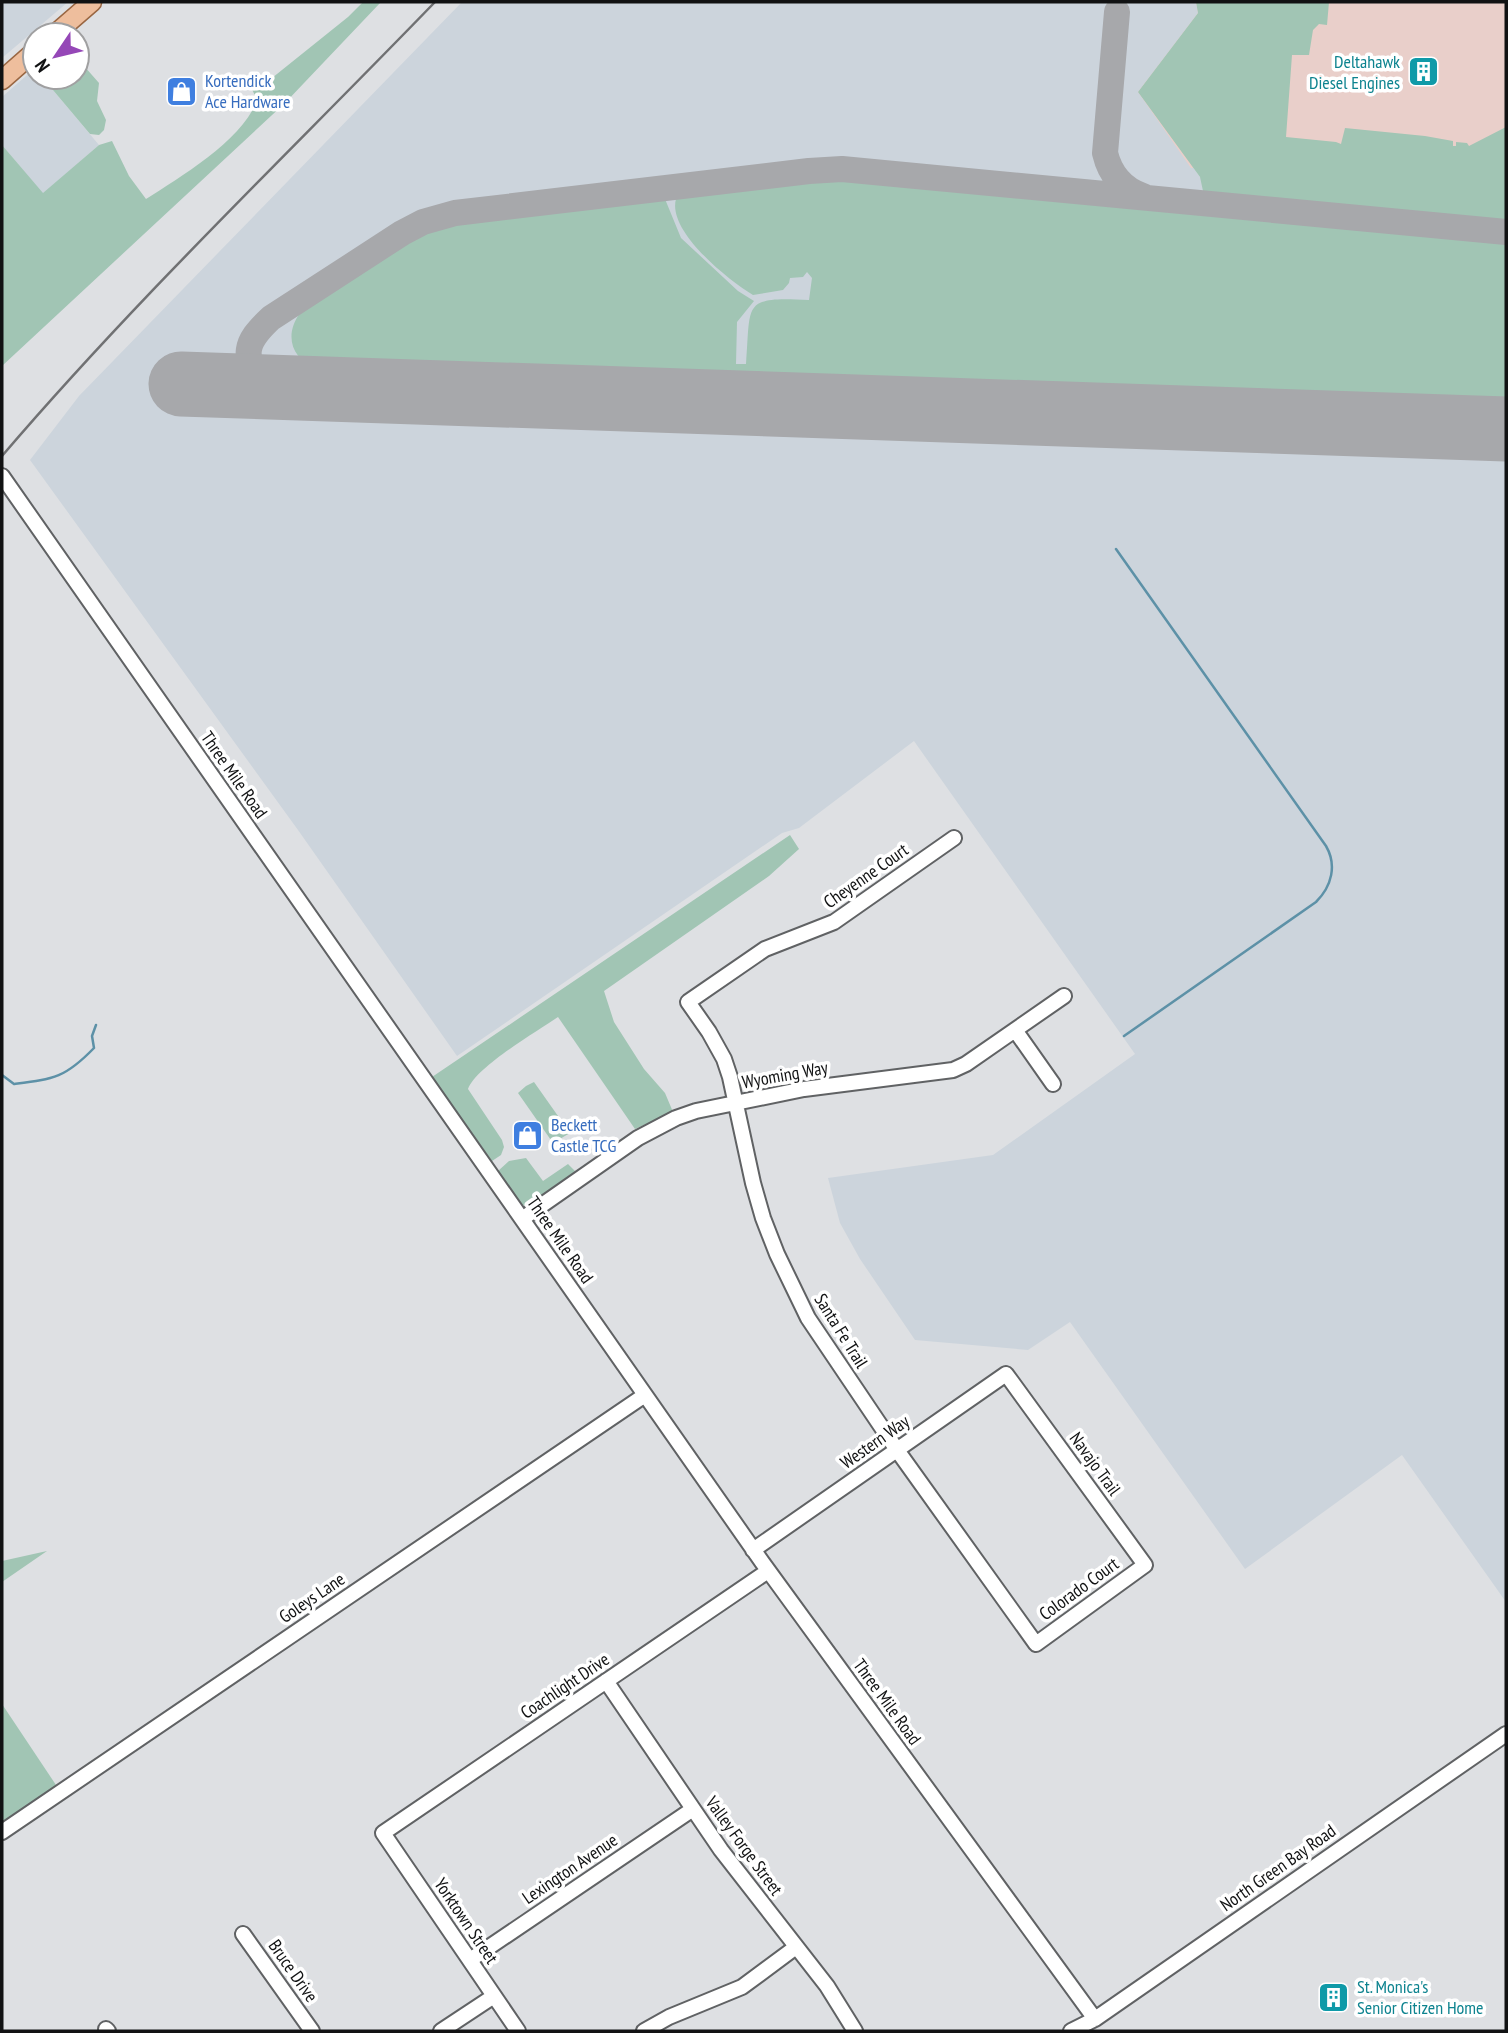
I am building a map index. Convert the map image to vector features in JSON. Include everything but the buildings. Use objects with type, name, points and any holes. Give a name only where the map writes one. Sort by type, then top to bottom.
[{"type":"main road","points":[[70,21],[92,2]]},
{"type":"main road","points":[[2,80],[21,63]]},
{"type":"street","name":"Three Mile Road","points":[[2,476],[753,1550],[1095,2019]]},
{"type":"street","name":"Cheyenne Court","points":[[688,1002],[765,949],[834,922],[954,838]]},
{"type":"street","name":"Wyoming Way","points":[[522,1219],[657,1127],[696,1111],[804,1089],[953,1070],[966,1064],[1064,996]]},
{"type":"street","name":"Santa Fe Trail","points":[[688,1002],[724,1059],[763,1218],[791,1287],[827,1349],[1036,1644]]},
{"type":"street","points":[[1015,1030],[1053,1084]]},
{"type":"street","name":"Western Way","points":[[753,1550],[1006,1374],[1015,1386]]},
{"type":"street","name":"Navajo Trail","points":[[1015,1386],[1145,1565]]},
{"type":"street","name":"Goleys Lane","points":[[2,1832],[645,1395]]},
{"type":"street","name":"Colorado Court","points":[[1036,1644],[1145,1565]]},
{"type":"street","name":"Coachlight Drive","points":[[383,1833],[768,1571]]},
{"type":"street","name":"Valley Forge Street","points":[[606,1681],[741,1878],[828,1986],[855,2031]]},
{"type":"street","name":"North Green Bay Road","points":[[1071,2031],[1095,2019],[1506,1734]]},
{"type":"street","name":"Lexington Avenue","points":[[470,1960],[692,1809]]},
{"type":"street","name":"Yorktown Street","points":[[383,1833],[518,2031]]},
{"type":"street","name":"Bruce Drive","points":[[243,1934],[312,2031]]},
{"type":"street","points":[[644,2031],[669,2017],[742,1987],[796,1947]]},
{"type":"street","points":[[441,2031],[494,1996]]},
{"type":"shaded area","points":[[2,2],[68,2],[46,21],[21,21],[21,42],[2,58]]},
{"type":"shaded area","points":[[462,2],[1196,2],[1198,13],[1138,92],[1200,177],[1506,168],[1506,1602],[1402,1455],[1245,1569],[1070,1322],[1028,1350],[915,1340],[860,1259],[840,1223],[828,1178],[993,1155],[1135,1054],[914,741],[799,828],[782,833],[457,1056],[298,830],[30,460],[79,396]]},
{"type":"shaded area","points":[[1196,2],[1506,2],[1506,168],[1191,168],[1138,92],[1198,13]]},
{"type":"shaded area","points":[[21,80],[21,91],[54,91],[99,145],[43,194],[2,145],[2,97]]},
{"type":"green space","points":[[363,2],[381,2],[285,103],[2,366],[2,145],[43,193],[99,145],[112,141],[129,176],[146,199],[209,156],[239,129],[257,100],[250,85],[272,78]]},
{"type":"green space","points":[[1196,2],[1329,2],[1327,25],[1319,24],[1313,30],[1309,55],[1292,55],[1286,137],[1341,144],[1345,128],[1425,136],[1453,141],[1453,146],[1456,146],[1456,142],[1467,143],[1469,146],[1506,127],[1506,220],[1203,191],[1200,177],[1138,92],[1198,13]]},
{"type":"green space","points":[[91,74],[99,83],[97,101],[106,120],[104,130],[99,135],[90,134],[54,91],[91,91]]},
{"type":"green space","points":[[828,180],[1506,244],[1506,409],[317,369],[301,359],[293,346],[292,330],[300,313],[409,241],[431,231],[464,223],[665,199],[681,238],[738,291],[754,301],[737,322],[736,364],[746,364],[748,328],[754,308],[771,300],[809,300],[812,278],[807,272],[803,277],[790,278],[783,290],[753,295],[715,266],[690,239],[676,212],[676,199]]},
{"type":"green space","points":[[790,835],[799,849],[769,876],[604,991],[614,1022],[644,1069],[665,1093],[673,1112],[635,1129],[558,1017],[494,1061],[473,1080],[468,1089],[502,1140],[504,1147],[501,1155],[492,1161],[432,1077]]},
{"type":"green space","points":[[534,1082],[570,1133],[553,1143],[518,1093]]},
{"type":"green space","points":[[526,1158],[543,1181],[568,1164],[575,1171],[572,1178],[530,1207],[522,1205],[498,1171],[509,1161]]},
{"type":"green space","points":[[47,1551],[2,1582],[2,1561]]},
{"type":"green space","points":[[2,1704],[58,1788],[2,1826]]},
{"type":"waterway","points":[[1116,549],[1326,846],[1332,868],[1326,889],[1316,902],[1124,1036]]},
{"type":"waterway","points":[[2,1075],[14,1084],[49,1078],[66,1071],[94,1048],[92,1036],[96,1025]]},
{"type":"taxiway","points":[[1117,12],[1105,153],[1118,180],[1143,196]]},
{"type":"taxiway","points":[[259,387],[251,366],[249,350],[255,335],[271,318],[402,233],[423,222],[455,213],[842,169],[1506,232]]},
{"type":"runway","points":[[181,384],[1506,429]]},
{"type":"railway","points":[[2,456],[161,282],[435,2]]},
{"type":"place","name":"Deltahawk Diesel Engines","points":[[1423,72]]},
{"type":"place","name":"Kortendick Ace Hardware","points":[[182,91]]},
{"type":"place","name":"Beckett Castle TCG","points":[[528,1135]]},
{"type":"place","name":"St. Monica's Senior Citizen Home","points":[[1334,1997]]}]
